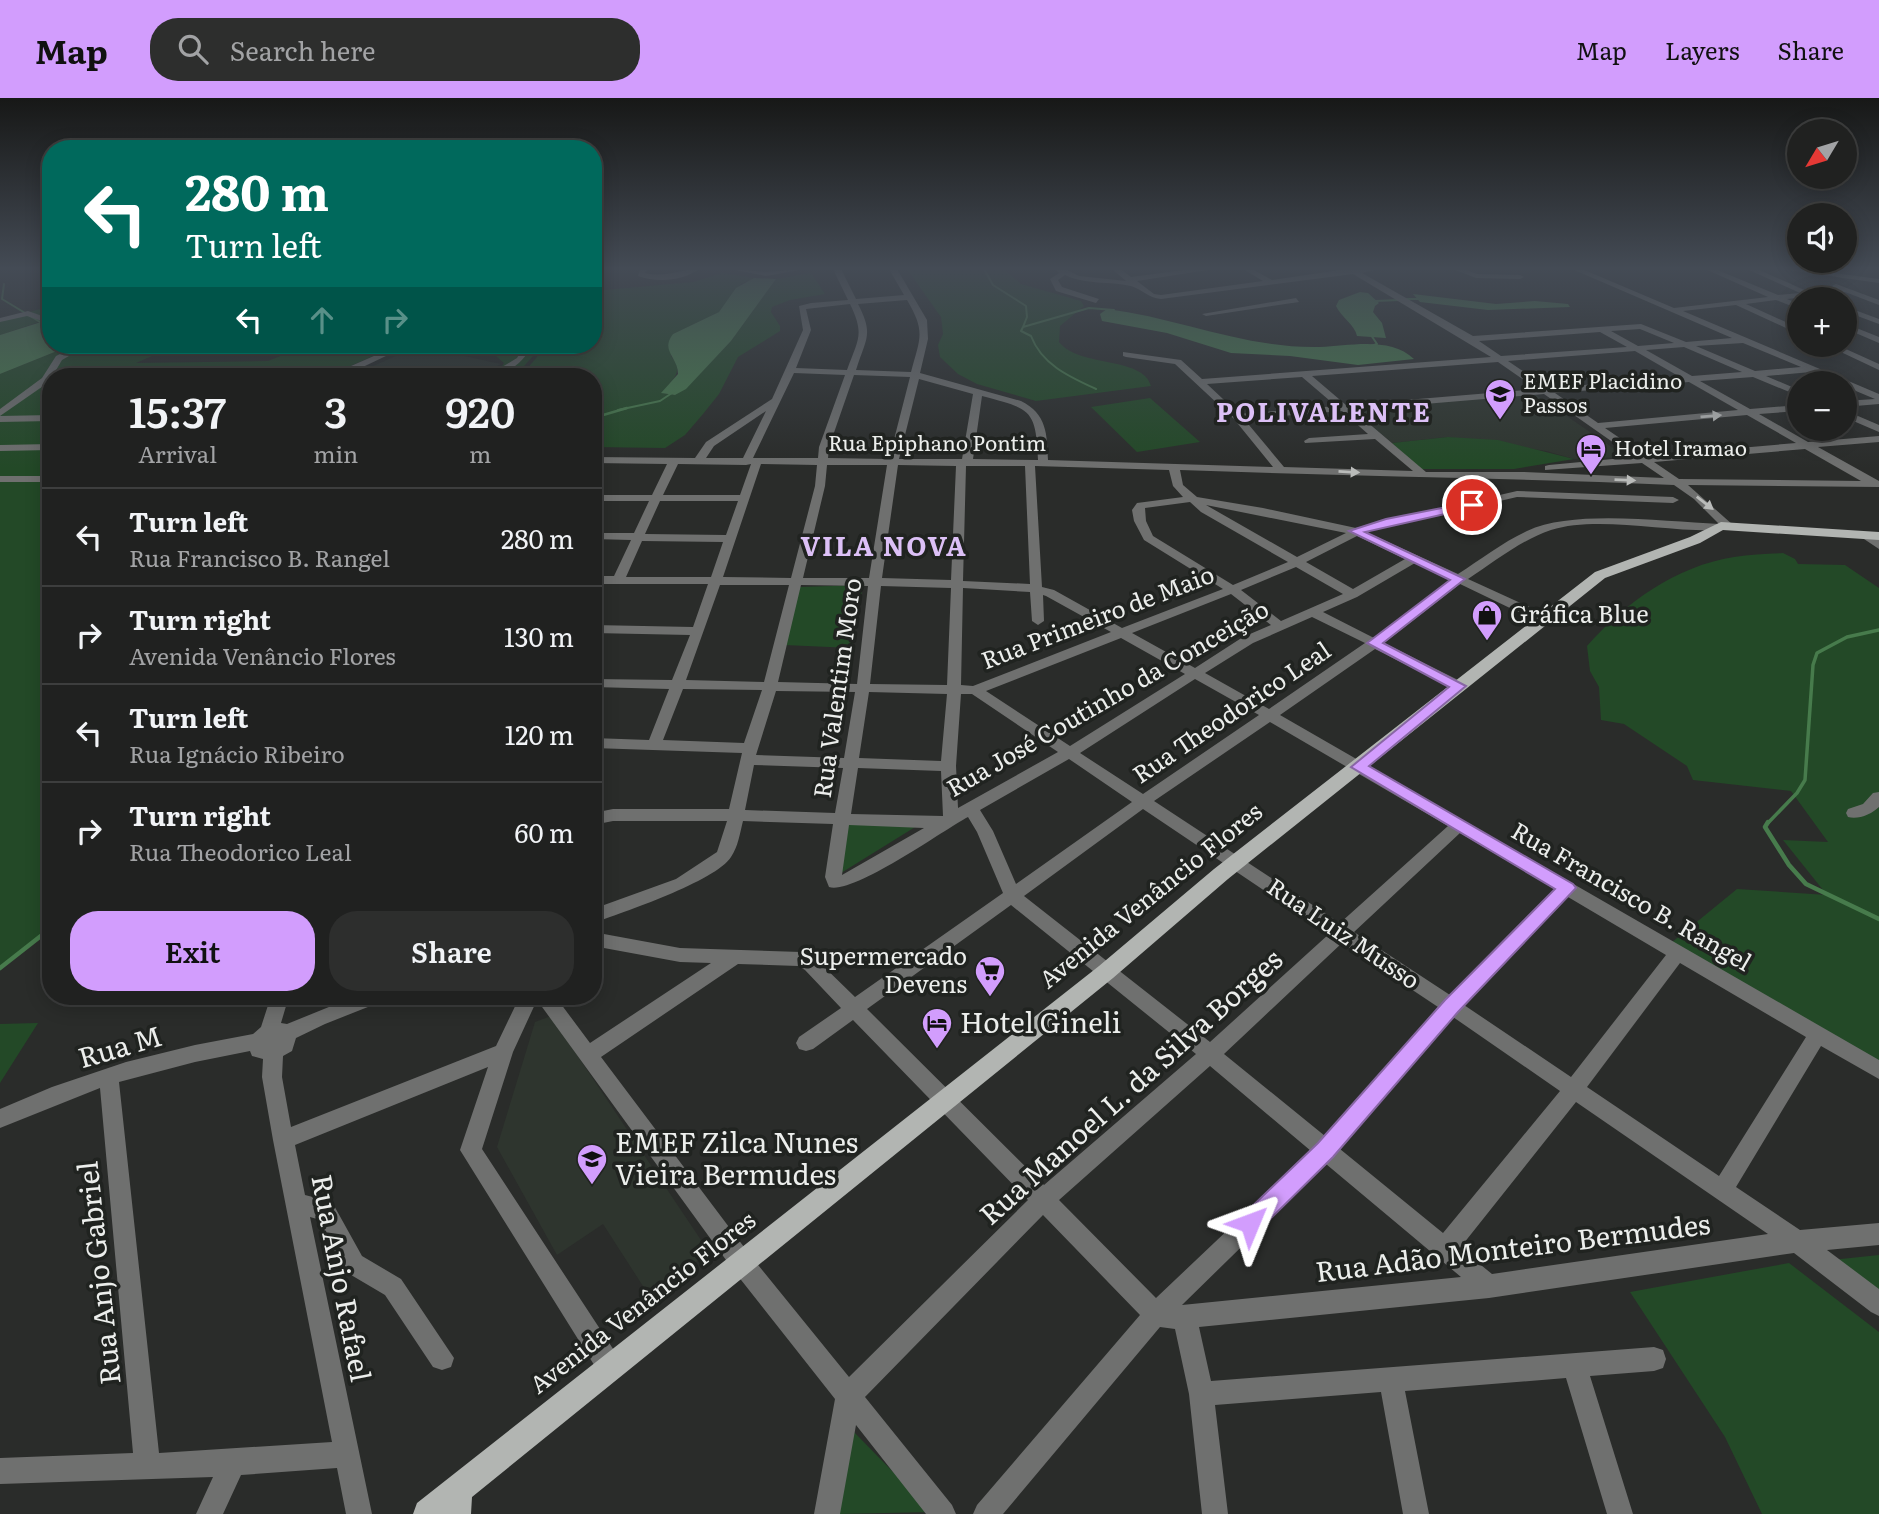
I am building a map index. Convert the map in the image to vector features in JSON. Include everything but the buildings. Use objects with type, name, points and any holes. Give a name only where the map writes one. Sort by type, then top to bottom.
[{"type":"main road","name":"Avenida Venâncio Flores","points":[[428,1514],[457,1503],[501,1452],[1106,972],[1237,862],[1609,570],[1643,555],[1724,529],[1872,536]]},
{"type":"street","points":[[654,745],[745,498],[751,462],[766,420],[805,335]]},
{"type":"street","points":[[602,913],[682,883],[724,856],[820,486],[824,447],[863,335]]},
{"type":"street","name":"Rua Valentim Moro","points":[[833,877],[863,688],[874,582],[893,463],[923,335]]},
{"type":"street","points":[[1464,335],[1679,484],[1724,529]]},
{"type":"street","points":[[1471,339],[1518,335]]},
{"type":"street","points":[[1614,335],[1877,485]]},
{"type":"street","points":[[1664,335],[1787,388]]},
{"type":"street","points":[[1732,335],[1879,399]]},
{"type":"street","points":[[1202,382],[1744,340]]},
{"type":"street","points":[[54,368],[59,358],[67,354]]},
{"type":"street","points":[[355,368],[386,354]]},
{"type":"street","points":[[506,368],[520,360],[524,354]]},
{"type":"street","points":[[1126,355],[1175,361],[1202,382],[1237,417],[1281,470]]},
{"type":"street","points":[[1856,357],[1879,367]]},
{"type":"street","points":[[919,361],[939,381]]},
{"type":"street","points":[[1867,362],[1879,361]]},
{"type":"street","points":[[1237,417],[1813,369]]},
{"type":"street","points":[[791,370],[916,375],[1018,403],[1036,413],[1040,426],[1036,463],[1038,621]]},
{"type":"street","points":[[1304,374],[1423,475]]},
{"type":"street","points":[[0,413],[42,384]]},
{"type":"street","points":[[27,393],[42,392]]},
{"type":"street","points":[[602,817],[736,815],[948,821],[948,766],[964,463],[978,393]]},
{"type":"street","points":[[1857,402],[1879,399]]},
{"type":"street","points":[[698,461],[710,444],[775,401]]},
{"type":"street","points":[[1594,426],[1787,409]]},
{"type":"street","points":[[748,417],[766,420]]},
{"type":"street","points":[[0,419],[42,418]]},
{"type":"street","points":[[1857,419],[1879,429]]},
{"type":"street","points":[[1309,441],[1376,436]]},
{"type":"street","points":[[1524,474],[1541,468],[1879,439]]},
{"type":"street","points":[[0,448],[42,447]]},
{"type":"street","name":"Rua Epiphano Pontim","points":[[602,460],[1036,463],[1423,475],[1524,474]]},
{"type":"street","points":[[618,580],[674,460]]},
{"type":"street","points":[[1174,467],[1178,486],[1190,499],[1220,520],[1353,594]]},
{"type":"street","points":[[1524,474],[1679,484],[1877,485]]},
{"type":"street","points":[[1508,475],[1512,495]]},
{"type":"street","points":[[0,479],[42,479]]},
{"type":"street","points":[[1355,531],[1512,495],[1561,494],[1673,500]]},
{"type":"street","points":[[602,498],[745,498]]},
{"type":"street","points":[[1279,625],[1232,589],[1158,545],[1142,530],[1138,510],[1141,505],[1190,499],[1264,511],[1355,531],[1544,619]]},
{"type":"street","name":"Rua Theodorico Leal","points":[[806,1043],[1144,801],[1374,643],[1459,579],[1530,534],[1553,526],[1600,522],[1724,529]]},
{"type":"street","name":"Rua Primeiro de Maio","points":[[602,683],[975,690],[1295,563],[1355,531]]},
{"type":"street","points":[[1872,536],[1879,545]]},
{"type":"street","points":[[602,537],[729,539]]},
{"type":"street","name":"Rua José Coutinho da Conceição","points":[[833,877],[835,883],[853,878],[1069,753],[1248,640],[1353,594],[1414,559]]},
{"type":"street","points":[[602,580],[874,582],[1037,588]]},
{"type":"street","name":"Rua Francisco B. Rangel","points":[[1037,588],[1270,716],[1879,1070]]},
{"type":"street","points":[[1311,611],[1459,686]]},
{"type":"street","points":[[602,629],[698,631]]},
{"type":"street","name":"Rua Luiz Musso","points":[[975,690],[1237,862],[1797,1241],[1879,1304]]},
{"type":"street","points":[[602,743],[654,745],[849,764],[948,766]]},
{"type":"street","points":[[1854,813],[1869,808],[1879,797]]},
{"type":"street","points":[[970,808],[989,840],[1013,897],[1210,1054],[1489,1286]]},
{"type":"street","name":"Rua Manoel L. da Silva Borges","points":[[848,1396],[1044,1199],[1210,1054],[1458,826]]},
{"type":"street","points":[[986,1514],[1156,1314],[1326,1150],[1451,1006],[1567,888]]},
{"type":"street","points":[[602,941],[680,955],[801,959],[825,977],[1156,1314]]},
{"type":"street","points":[[1444,1250],[1573,1091],[1678,953]]},
{"type":"street","points":[[589,1055],[733,958]]},
{"type":"street","name":"Rua Anjo Rafael","points":[[278,1005],[272,1040],[272,1077],[282,1140],[359,1514]]},
{"type":"street","name":"Rua M","points":[[0,1119],[109,1076],[231,1045],[272,1040],[352,1005]]},
{"type":"street","points":[[525,1005],[503,1052],[471,1150],[610,1367]]},
{"type":"street","points":[[551,1005],[742,1262],[943,1514]]},
{"type":"street","points":[[1722,1191],[1818,1034]]},
{"type":"street","points":[[282,1140],[503,1052]]},
{"type":"street","name":"Rua Anjo Gabriel","points":[[109,1076],[147,1464]]},
{"type":"street","points":[[295,1203],[324,1210],[354,1264],[393,1287],[442,1358]]},
{"type":"street","name":"Rua Adão Monteiro Bermudes","points":[[1156,1314],[1185,1318],[1489,1286],[1797,1241],[1879,1234]]},
{"type":"street","points":[[1185,1318],[1201,1394],[1215,1514]]},
{"type":"street","points":[[1201,1394],[1654,1359]]},
{"type":"street","points":[[1574,1364],[1620,1514]]},
{"type":"street","points":[[1391,1381],[1416,1514]]},
{"type":"street","points":[[827,1514],[848,1396]]},
{"type":"street","points":[[0,1471],[233,1463],[346,1454]]},
{"type":"street","points":[[209,1514],[233,1463]]},
{"type":"shaded area","points":[[0,335],[42,335],[42,354],[50,354],[0,374]]},
{"type":"shaded area","points":[[602,335],[673,335],[671,356],[677,371],[662,393],[675,395],[691,383],[735,335],[773,335],[738,357],[719,394],[703,414],[685,435],[665,448],[602,447],[602,368],[528,368],[539,354],[602,354]]},
{"type":"shaded area","points":[[672,335],[735,335],[686,389],[675,395],[661,393],[678,374],[669,350],[669,340]]},
{"type":"shaded area","points":[[943,335],[1059,335],[1059,342],[1069,350],[1081,356],[1136,370],[1146,377],[1151,386],[1036,401],[977,384],[958,374],[940,357],[938,345]]},
{"type":"shaded area","points":[[1174,335],[1227,335],[1293,346],[1381,345],[1393,347],[1414,359],[1358,365],[1290,356],[1231,353]]},
{"type":"shaded area","points":[[1385,335],[1386,338],[1357,336]]},
{"type":"shaded area","points":[[50,354],[156,354],[136,363],[268,361],[286,354],[378,354],[346,368],[42,368],[42,934],[0,969],[0,374]]},
{"type":"shaded area","points":[[400,354],[455,354],[501,364],[493,368],[369,368]]},
{"type":"shaded area","points":[[494,354],[535,354],[522,368],[501,368],[504,363]]},
{"type":"shaded area","name":"EMEF Placidino Passos","points":[[1535,394],[1626,457],[1574,459],[1546,451],[1448,437],[1392,443],[1352,409]]},
{"type":"shaded area","points":[[1150,398],[1200,442],[1137,452],[1091,407]]},
{"type":"shaded area","points":[[1448,437],[1498,440],[1574,459],[1514,469],[1420,469],[1392,443]]},
{"type":"shaded area","points":[[1783,553],[1795,559],[1798,564],[1845,565],[1879,588],[1879,1064],[1671,943],[1737,889],[1827,895],[1783,840],[1828,842],[1791,791],[1693,780],[1687,766],[1624,724],[1601,720],[1599,687],[1590,671],[1587,646],[1618,615],[1653,589],[1692,569],[1713,562],[1746,555]]},
{"type":"shaded area","points":[[863,585],[852,648],[784,645],[800,587]]},
{"type":"shaded area","points":[[845,822],[920,824],[841,873]]},
{"type":"shaded area","name":"EMEF Zilca Nunes Vieira Bermudes","points":[[551,1016],[709,1252],[650,1297],[603,1224],[557,1255],[497,1147],[535,1022]]},
{"type":"shaded area","points":[[38,1023],[0,1083],[0,1024]]},
{"type":"shaded area","points":[[1879,1255],[1879,1304],[1822,1261]]},
{"type":"shaded area","points":[[1789,1263],[1879,1332],[1879,1514],[1762,1514],[1725,1437],[1630,1292]]},
{"type":"shaded area","points":[[854,1432],[932,1512],[838,1514]]},
{"type":"waterway","points":[[1029,335],[1042,355],[1058,369],[1096,389]]},
{"type":"waterway","points":[[1371,335],[1377,344],[1371,346]]},
{"type":"waterway","points":[[626,408],[660,401],[675,391]]},
{"type":"waterway","points":[[602,415],[626,408]]},
{"type":"waterway","points":[[618,410],[626,408]]},
{"type":"waterway","points":[[1767,824],[1797,793],[1805,780],[1813,665],[1817,653],[1847,637],[1879,630]]},
{"type":"waterway","points":[[1768,822],[1765,827],[1789,865],[1806,884],[1879,919]]},
{"type":"waterway","points":[[0,968],[42,935]]},
{"type":"place","name":"EMEF Placidino Passos","points":[[1500,421]]},
{"type":"place","name":"Hotel Iramao","points":[[1591,476]]},
{"type":"place","name":"Gráfica Blue","points":[[1487,642]]},
{"type":"place","name":"Supermercado Devens","points":[[990,998]]},
{"type":"place","name":"Hotel Gineli","points":[[937,1050]]},
{"type":"place","name":"EMEF Zilca Nunes Vieira Bermudes","points":[[592,1186]]},
{"type":"district","name":"POLIVALENTE","points":[[1324,413]]},
{"type":"district","name":"VILA NOVA","points":[[884,547]]},
{"type":"route","points":[[1250,1223],[1326,1150],[1451,1006],[1567,888],[1359,767],[1459,686],[1374,643],[1459,579],[1355,531],[1472,505]]}]
